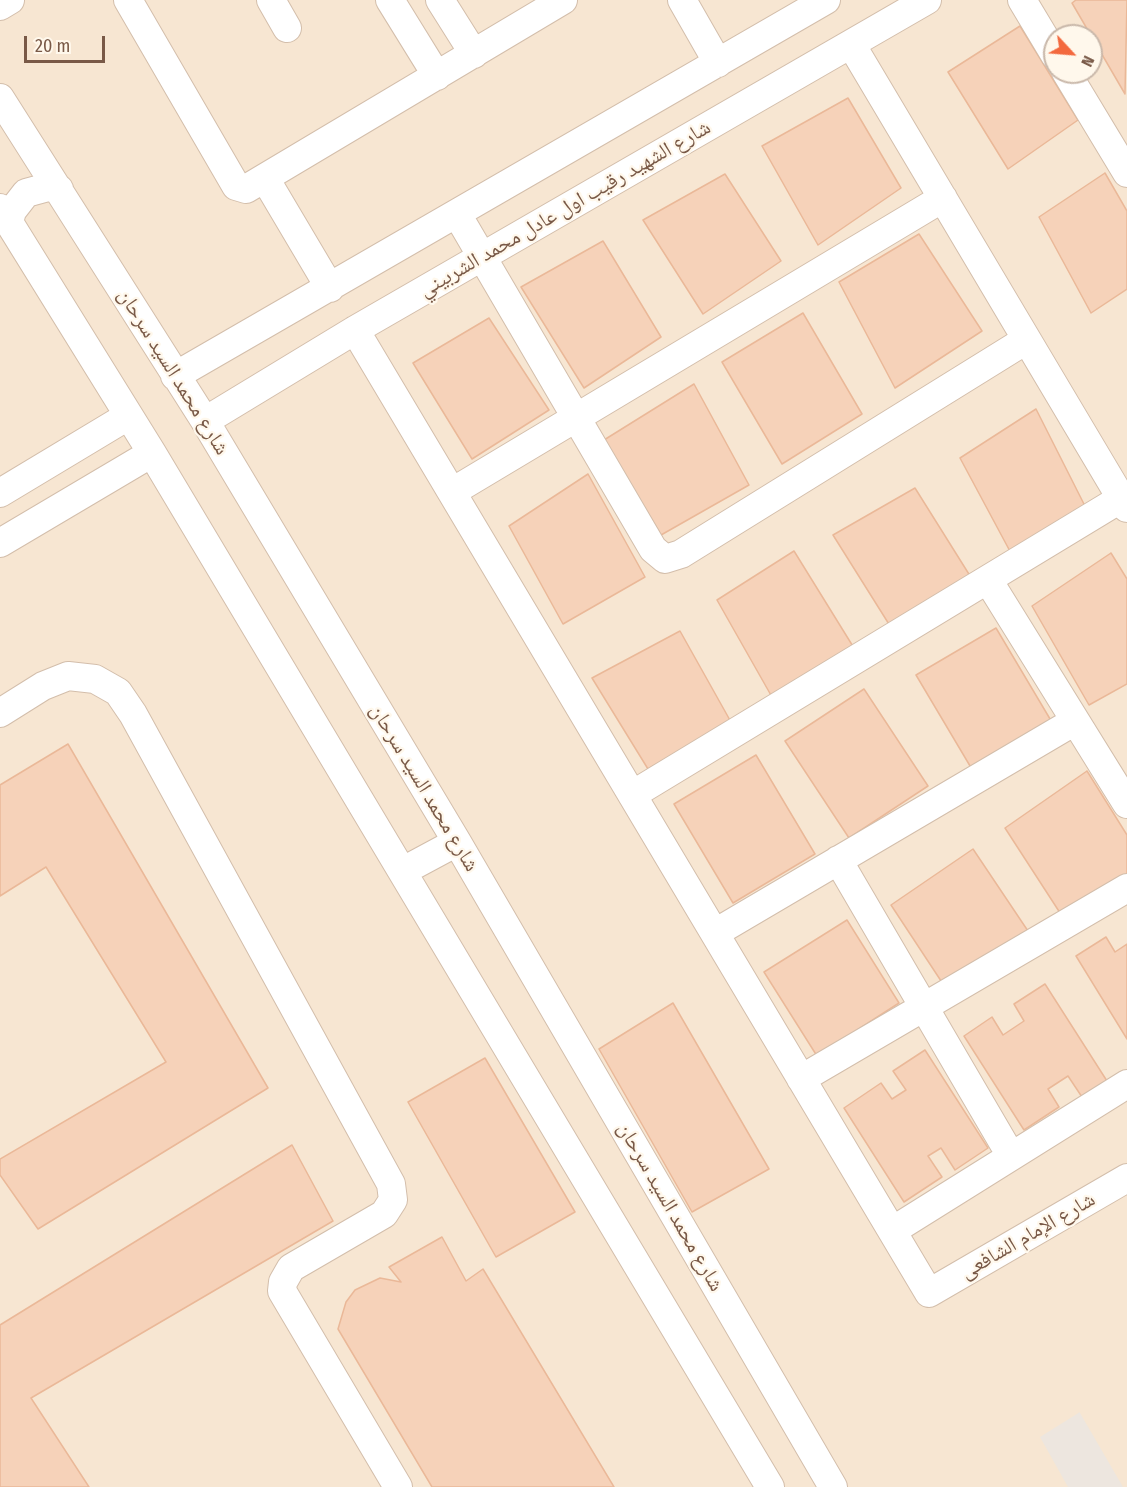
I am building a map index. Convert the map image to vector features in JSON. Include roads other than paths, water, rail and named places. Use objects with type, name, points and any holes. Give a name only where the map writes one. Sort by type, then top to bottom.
[{"type":"street","points":[[0,6],[10,0]]},
{"type":"street","points":[[270,0],[287,28]]},
{"type":"street","points":[[390,0],[437,76]]},
{"type":"street","points":[[440,0],[474,54]]},
{"type":"street","points":[[682,0],[718,63]]},
{"type":"street","points":[[175,376],[826,0]]},
{"type":"street","name":"شارع الشهيد رقيب اول عادل محمد الشربيني","points":[[205,421],[355,330],[927,0]]},
{"type":"street","points":[[1022,0],[1043,35]]},
{"type":"street","points":[[136,3],[236,186],[251,189],[559,1]]},
{"type":"street","points":[[632,795],[1125,500],[1026,340],[850,44]]},
{"type":"street","points":[[1073,84],[1127,173]]},
{"type":"street","name":"شارع محمد السيد سرحان","points":[[1,107],[59,189],[205,421],[457,842],[833,1487]]},
{"type":"street","points":[[266,180],[330,288]]},
{"type":"street","points":[[59,189],[37,188],[26,193],[12,211],[5,215],[152,453],[770,1487]]},
{"type":"street","points":[[452,492],[943,198]]},
{"type":"street","points":[[457,213],[653,549],[665,559],[674,558],[1026,340]]},
{"type":"street","points":[[355,330],[892,1231],[1127,1084]]},
{"type":"street","points":[[0,493],[128,416]]},
{"type":"street","points":[[0,543],[152,453]]},
{"type":"street","points":[[988,580],[1127,804]]},
{"type":"street","points":[[0,713],[43,686],[68,676],[95,679],[118,692],[133,714],[391,1184],[393,1200],[384,1214],[291,1268],[283,1282],[282,1291],[398,1487]]},
{"type":"street","points":[[715,933],[1075,722]]},
{"type":"street","points":[[403,871],[457,842]]},
{"type":"street","points":[[838,860],[1011,1156]]},
{"type":"street","points":[[801,1079],[1127,888]]},
{"type":"street","name":"شارع الإمام الشافعى","points":[[892,1231],[929,1293],[1127,1178]]}]
